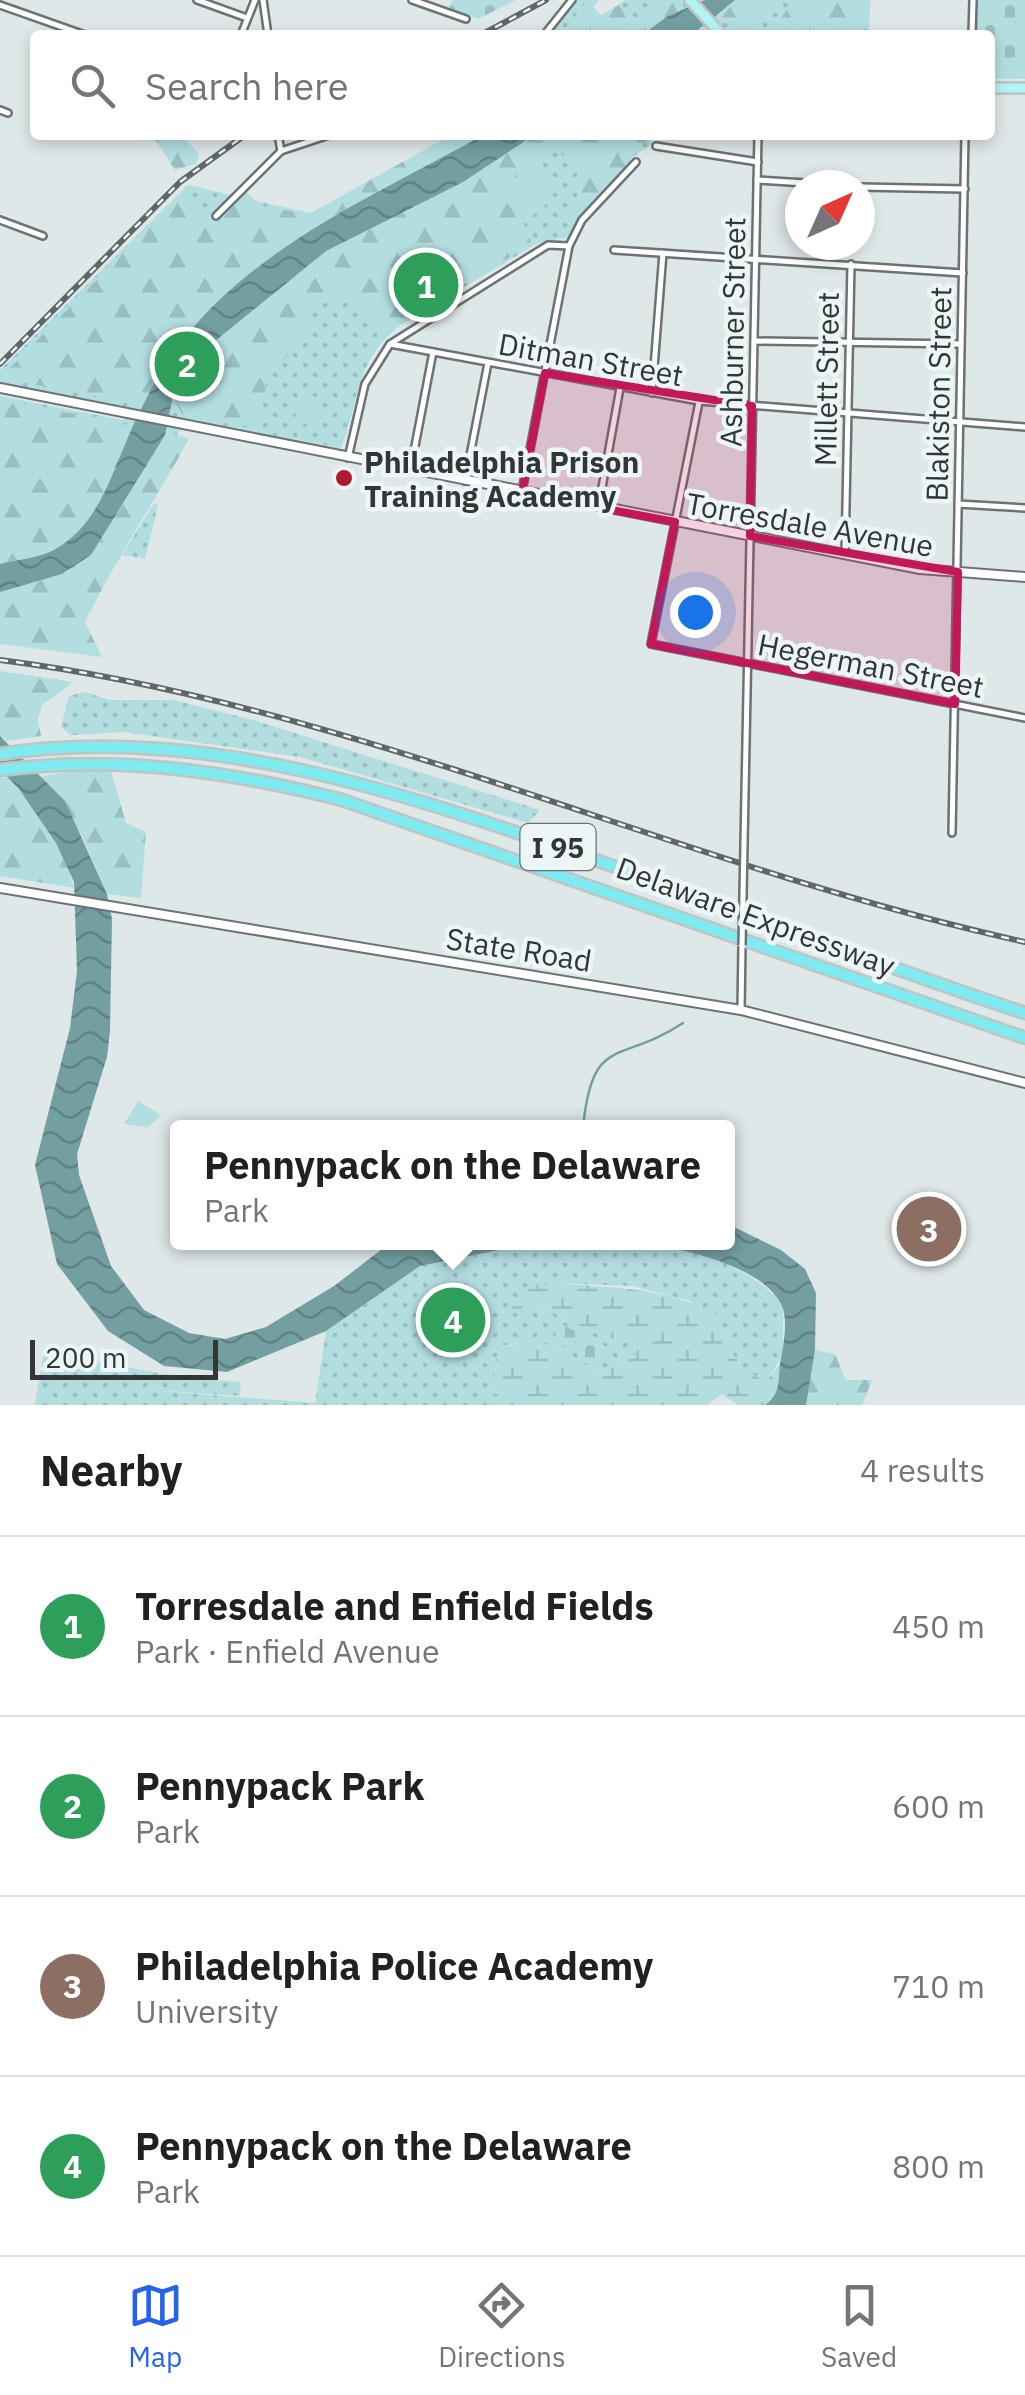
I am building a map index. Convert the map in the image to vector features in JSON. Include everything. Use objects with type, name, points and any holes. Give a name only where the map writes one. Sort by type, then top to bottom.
[{"type":"highway","name":"Delaware Expressway","points":[[0,754],[76,746],[146,747],[226,757],[428,802],[1025,1012]]},
{"type":"highway","name":"Delaware Expressway","points":[[0,770],[90,762],[218,772],[376,810],[1025,1038]]},
{"type":"main road","points":[[690,0],[716,30]]},
{"type":"main road","points":[[995,88],[1025,88]]},
{"type":"street","points":[[196,0],[248,18]]},
{"type":"street","points":[[243,30],[254,0]]},
{"type":"street","points":[[263,0],[267,30]]},
{"type":"street","points":[[414,0],[466,19]]},
{"type":"street","points":[[548,30],[572,0]]},
{"type":"street","points":[[972,30],[973,0]]},
{"type":"street","points":[[0,4],[71,30]]},
{"type":"street","points":[[279,140],[281,151]]},
{"type":"street","points":[[216,216],[281,151],[314,140]]},
{"type":"street","name":"Ashburner Street","points":[[741,1010],[758,140]]},
{"type":"street","name":"Blakiston Street","points":[[952,834],[966,140]]},
{"type":"street","points":[[656,146],[684,147],[758,162]]},
{"type":"street","points":[[522,492],[569,246],[582,220],[636,162]]},
{"type":"street","points":[[758,180],[785,182]]},
{"type":"street","points":[[875,186],[964,189]]},
{"type":"street","points":[[0,220],[42,236]]},
{"type":"street","points":[[348,458],[364,384],[390,344],[548,245],[569,246]]},
{"type":"street","points":[[614,250],[756,256],[963,273]]},
{"type":"street","points":[[652,393],[663,253]]},
{"type":"street","name":"Millett Street","points":[[845,554],[851,264]]},
{"type":"street","points":[[754,341],[962,344]]},
{"type":"street","name":"Ditman Street","points":[[390,344],[699,402],[1025,427]]},
{"type":"street","points":[[410,470],[433,352]]},
{"type":"street","points":[[465,481],[488,362]]},
{"type":"street","name":"Torresdale Avenue","points":[[0,388],[845,554],[958,572],[1025,577]]},
{"type":"street","points":[[598,507],[620,388]]},
{"type":"street","points":[[675,522],[699,402]]},
{"type":"street","points":[[958,504],[1025,508]]},
{"type":"street","name":"Hegerman Street","points":[[675,522],[652,642],[1025,718]]},
{"type":"street","name":"State Road","points":[[0,888],[741,1010],[1025,1083]]},
{"type":"highlighted area","points":[[545,373],[752,406],[750,536],[958,572],[955,704],[651,644],[675,522],[522,493]]},
{"type":"green space","points":[[452,0],[516,0],[478,19],[449,9]]},
{"type":"green space","points":[[577,0],[599,0],[593,7],[604,19],[624,0],[870,0],[869,30],[724,30],[716,25],[711,30],[552,30]]},
{"type":"green space","points":[[662,0],[683,8],[650,30],[565,30],[587,1],[601,15],[620,4],[637,21]]},
{"type":"green space","points":[[735,0],[783,0],[745,30],[720,20]]},
{"type":"green space","points":[[794,0],[871,0],[868,30],[774,28]]},
{"type":"green space","points":[[977,0],[1025,0],[1025,79],[995,79],[995,30],[976,30]]},
{"type":"green space","points":[[155,140],[186,140],[199,154],[196,164],[175,170]]},
{"type":"green space","points":[[442,140],[474,140],[313,229],[249,273],[197,322],[144,405],[0,378],[184,191],[218,224],[246,191],[260,206],[309,214]]},
{"type":"green space","points":[[480,140],[650,140],[652,144],[624,163],[625,171],[580,217],[569,237],[538,243],[402,324],[386,338],[366,367],[341,448],[186,419],[135,512],[0,603],[0,396],[123,420],[131,408],[0,382],[0,370],[188,185],[323,216]]},
{"type":"green space","points":[[526,140],[646,140],[569,237],[583,163],[552,151],[506,182],[532,244],[380,333],[373,331],[361,303],[350,295],[304,310],[309,327],[289,345],[287,356],[267,380],[257,428],[182,414],[173,396],[199,354],[326,251],[463,182]]},
{"type":"green space","points":[[540,164],[548,173],[553,196],[538,213],[524,218],[509,186]]},
{"type":"green space","points":[[313,396],[320,399],[322,423],[295,425],[296,404]]},
{"type":"green space","points":[[0,399],[133,426],[102,499],[78,532],[46,553],[0,564]]},
{"type":"green space","points":[[168,432],[189,439],[85,622],[102,657],[0,644],[0,592],[62,574],[91,555]]},
{"type":"green space","points":[[154,503],[158,505],[145,559],[122,555]]},
{"type":"green space","points":[[0,671],[74,682],[42,705],[38,720],[41,736],[7,741],[0,735]]},
{"type":"green space","points":[[85,692],[110,700],[174,700],[253,720],[540,810],[528,823],[300,757],[124,732],[70,735],[61,727],[69,696]]},
{"type":"green space","points":[[75,770],[111,771],[126,823],[146,832],[141,898],[107,894],[82,836],[38,777]]},
{"type":"green space","points":[[0,778],[7,778],[39,815],[57,843],[74,888],[0,876]]},
{"type":"green space","points":[[138,1101],[161,1115],[148,1127],[124,1124]]},
{"type":"green space","points":[[499,1250],[681,1250],[699,1254],[730,1265],[758,1282],[783,1305],[783,1355],[767,1380],[745,1372],[734,1361],[725,1334],[690,1301],[632,1286],[556,1283],[506,1315],[534,1303],[599,1335],[634,1344],[637,1352],[626,1362],[600,1372],[537,1340],[502,1346],[494,1365],[495,1405],[35,1405],[44,1352],[187,1378],[241,1382],[240,1396],[136,1389],[315,1403],[326,1331],[420,1266]]},
{"type":"green space","points":[[556,1283],[658,1294],[716,1314],[734,1355],[746,1370],[767,1380],[781,1362],[779,1389],[765,1405],[738,1405],[722,1394],[707,1405],[495,1405],[494,1365],[501,1347],[537,1340],[600,1372],[626,1362],[637,1352],[634,1344],[599,1335],[534,1303],[505,1316],[531,1285]]},
{"type":"green space","points":[[561,1324],[607,1347],[599,1364],[553,1340]]},
{"type":"green space","points":[[815,1350],[835,1354],[846,1380],[872,1380],[862,1405],[806,1405]]},
{"type":"water","points":[[705,0],[735,0],[697,30],[649,30],[668,16]]},
{"type":"water","points":[[474,140],[526,140],[463,182],[326,251],[199,354],[173,396],[165,435],[91,555],[62,574],[0,592],[0,564],[52,551],[82,527],[103,496],[155,382],[183,340],[213,306],[283,249],[362,200]]},
{"type":"water","points":[[0,736],[65,801],[107,894],[112,919],[107,1057],[77,1154],[79,1175],[111,1266],[144,1310],[189,1333],[225,1339],[266,1327],[334,1286],[381,1250],[499,1250],[420,1266],[326,1331],[227,1372],[164,1366],[108,1331],[57,1264],[35,1165],[70,1028],[77,971],[74,882],[56,843],[19,789],[0,770]]},
{"type":"water","points":[[735,1227],[781,1250],[805,1269],[816,1293],[815,1350],[806,1405],[765,1405],[778,1387],[785,1334],[783,1310],[771,1290],[719,1261],[678,1250],[735,1250]]},
{"type":"waterway","points":[[584,1120],[587,1098],[602,1064],[683,1023]]},
{"type":"railway","points":[[490,30],[546,0]]},
{"type":"railway","points":[[0,364],[180,182],[238,140]]},
{"type":"railway","points":[[0,660],[132,682],[261,712],[389,749],[768,872],[896,910],[1025,942]]},
{"type":"place","name":"Torresdale and Enfield Fields","points":[[426,285]]},
{"type":"place","name":"Pennypack Park","points":[[187,364]]},
{"type":"place","name":"Philadelphia Prison Training Academy","points":[[344,478]]},
{"type":"place","name":"Philadelphia Police Academy","points":[[929,1229]]},
{"type":"place","name":"Pennypack on the Delaware","points":[[453,1320]]}]
